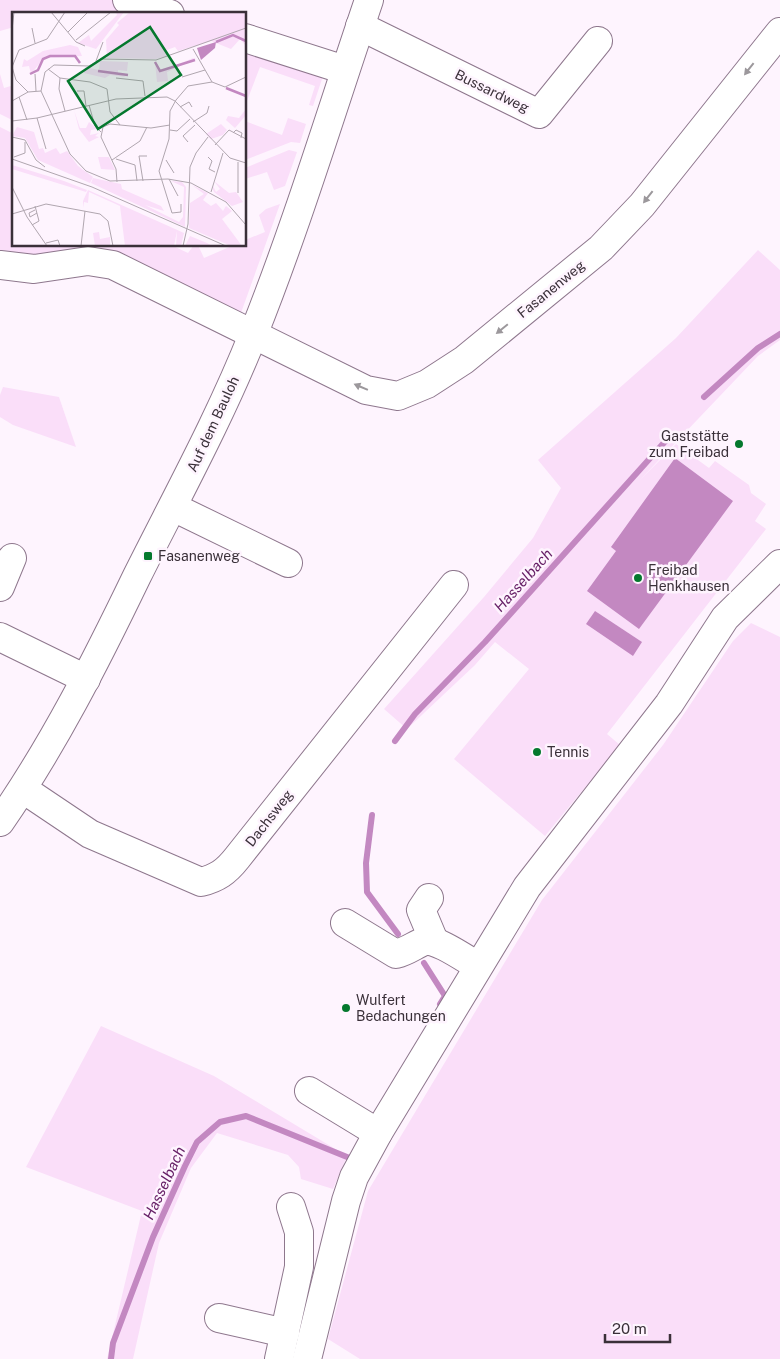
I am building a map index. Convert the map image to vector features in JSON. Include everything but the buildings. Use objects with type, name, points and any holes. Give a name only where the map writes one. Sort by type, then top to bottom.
[{"type":"street","points":[[127,0],[164,12]]},
{"type":"street","name":"Auf dem Bauloh","points":[[0,822],[23,789],[86,679],[215,422],[286,251],[369,0]]},
{"type":"street","name":"Bussardweg","points":[[360,26],[539,114],[598,40]]},
{"type":"street","name":"Fasanenweg","points":[[0,265],[34,268],[88,261],[113,265],[252,336],[366,390],[398,396],[427,384],[464,360],[601,248],[642,205],[780,32]]},
{"type":"street","points":[[246,38],[346,70]]},
{"type":"street","points":[[173,508],[288,563]]},
{"type":"street","points":[[0,587],[12,558]]},
{"type":"street","points":[[307,1359],[346,1202],[354,1177],[378,1133],[527,887],[669,704],[725,618],[780,564]]},
{"type":"street","name":"Dachsweg","points":[[23,789],[90,834],[200,882],[216,878],[226,872],[454,585]]},
{"type":"street","points":[[0,637],[86,679]]},
{"type":"street","points":[[429,898],[421,910],[434,941]]},
{"type":"street","points":[[345,923],[396,954],[409,951],[425,941],[434,941],[478,966]]},
{"type":"street","points":[[309,1091],[378,1133]]},
{"type":"street","points":[[279,1359],[299,1267],[299,1232],[290,1207]]},
{"type":"street","points":[[219,1318],[285,1333]]},
{"type":"shaded area","points":[[0,0],[113,0],[149,12],[12,12],[12,28],[0,31]]},
{"type":"shaded area","points":[[246,43],[323,76],[313,106],[309,105],[315,86],[260,67],[246,103]]},
{"type":"shaded area","points":[[0,74],[4,88],[12,86],[12,120],[0,114]]},
{"type":"shaded area","points":[[288,118],[306,124],[300,143],[291,142],[246,160],[246,121],[282,135]]},
{"type":"shaded area","points":[[0,127],[12,133],[12,246],[173,246],[188,253],[193,246],[198,246],[204,258],[232,246],[246,246],[246,240],[265,232],[259,215],[266,209],[280,204],[237,324],[109,257],[0,258]]},
{"type":"shaded area","points":[[289,150],[297,152],[285,186],[274,190],[267,172],[246,179],[246,168]]},
{"type":"shaded area","points":[[758,250],[780,270],[780,340],[758,356],[639,481],[676,444],[709,468],[715,461],[749,485],[751,493],[766,504],[755,521],[766,529],[607,734],[620,745],[545,836],[454,759],[529,669],[495,642],[475,665],[407,729],[384,709],[484,597],[533,538],[561,488],[538,460],[676,338]]},
{"type":"shaded area","points":[[3,387],[59,397],[76,447],[13,425],[0,417],[0,395]]},
{"type":"shaded area","points":[[675,458],[733,501],[639,629],[587,591],[616,551],[611,547]]},
{"type":"shaded area","points":[[595,611],[642,642],[633,656],[586,624]]},
{"type":"shaded area","points":[[751,623],[780,637],[780,1359],[360,1359],[328,1339],[368,1191],[542,900],[663,745],[733,641]]},
{"type":"shaded area","points":[[101,1026],[214,1076],[347,1156],[333,1189],[301,1179],[299,1167],[288,1155],[217,1133],[191,1168],[159,1243],[133,1359],[107,1359],[142,1211],[26,1167]]},
{"type":"waterway","name":"Hasselbach","points":[[704,397],[758,348],[780,334]]},
{"type":"waterway","name":"Hasselbach","points":[[395,741],[415,714],[485,642],[670,436]]},
{"type":"waterway","name":"Hasselbach","points":[[372,815],[366,863],[367,892],[398,934]]},
{"type":"waterway","name":"Hasselbach","points":[[424,963],[445,996],[440,1004]]},
{"type":"waterway","name":"Hasselbach","points":[[111,1359],[113,1343],[153,1237],[185,1166],[197,1142],[220,1122],[246,1116],[352,1159],[354,1157]]},
{"type":"place","name":"Gaststätte zum Freibad","points":[[739,444]]},
{"type":"place","name":"Fasanenweg","points":[[148,556]]},
{"type":"place","name":"Freibad Henkhausen","points":[[638,578]]},
{"type":"place","name":"Tennis","points":[[537,752]]},
{"type":"place","name":"Wulfert Bedachungen","points":[[346,1008]]}]
